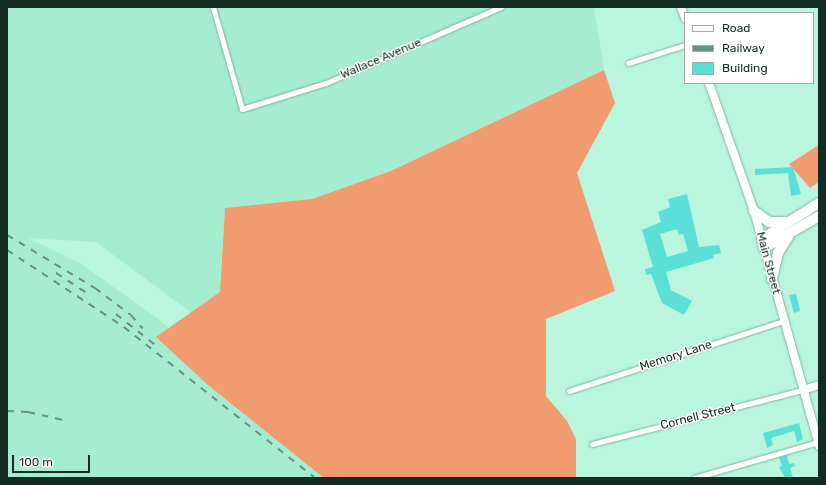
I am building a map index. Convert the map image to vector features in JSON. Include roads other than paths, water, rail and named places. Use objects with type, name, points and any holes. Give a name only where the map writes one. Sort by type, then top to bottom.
[{"type":"highway","points":[[763,244],[793,220],[819,203]]},
{"type":"highway","points":[[754,211],[774,223],[793,220]]},
{"type":"highway","points":[[763,244],[794,232],[819,216]]},
{"type":"highway","points":[[772,279],[778,252],[794,232]]},
{"type":"main road","name":"Main Street","points":[[709,84],[754,211],[818,444]]},
{"type":"main road","points":[[803,390],[819,385]]},
{"type":"street","name":"Wallace Avenue","points":[[213,7],[242,109],[326,83],[501,7]]},
{"type":"street","points":[[628,63],[684,45]]},
{"type":"street","name":"Memory Lane","points":[[569,391],[783,321]]},
{"type":"street","name":"Cornell Street","points":[[592,444],[803,390]]},
{"type":"street","points":[[694,478],[818,444]]},
{"type":"railway","points":[[7,235],[95,288],[131,315],[143,329]]},
{"type":"railway","points":[[7,250],[124,327],[315,478]]},
{"type":"railway","points":[[56,273],[88,294]]},
{"type":"railway","points":[[116,314],[158,347]]},
{"type":"railway","points":[[7,411],[28,412],[63,420]]}]
